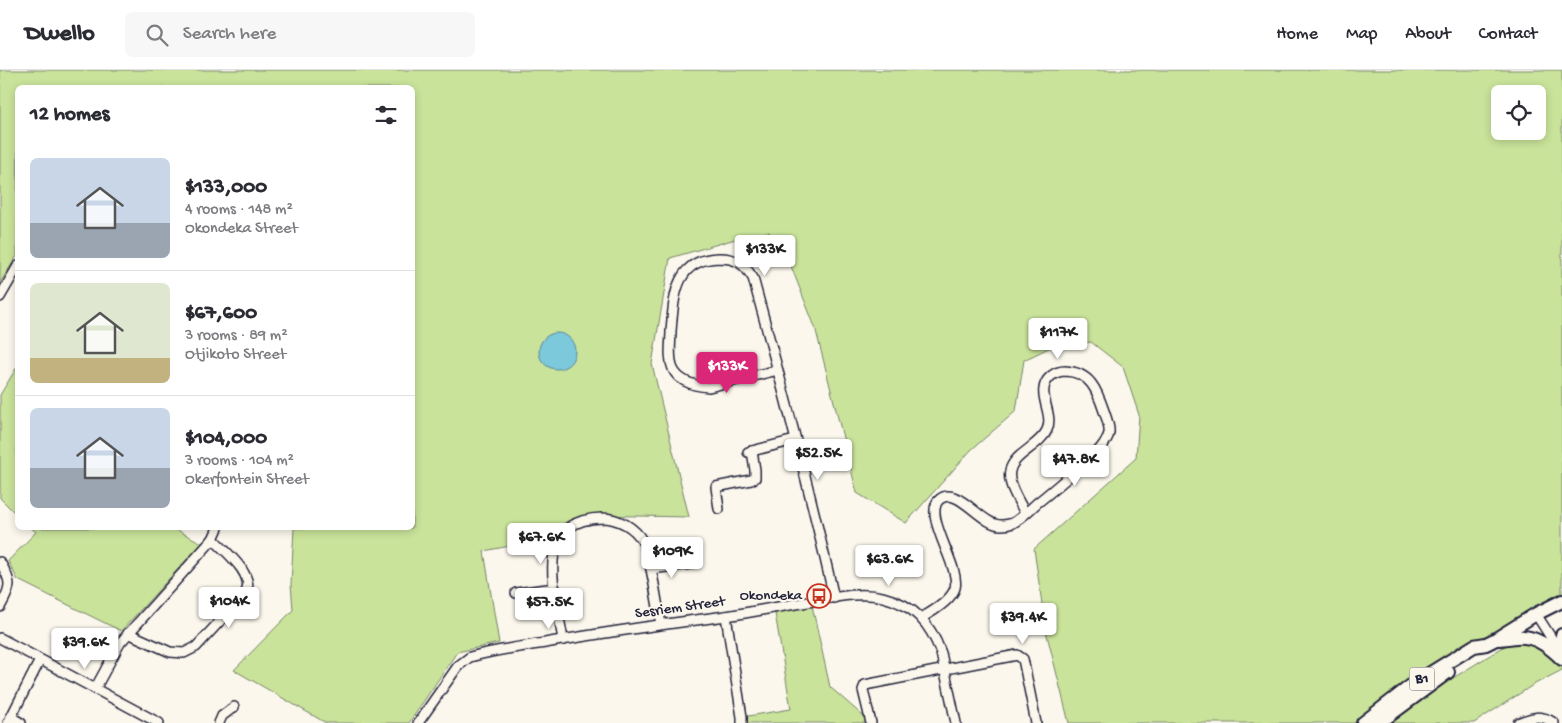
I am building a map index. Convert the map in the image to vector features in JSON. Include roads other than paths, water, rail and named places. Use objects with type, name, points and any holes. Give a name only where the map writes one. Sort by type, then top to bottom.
[{"type":"highway","name":"B1","points":[[1379,723],[1490,642],[1536,614],[1562,601]]},
{"type":"highway","points":[[1562,635],[1562,649]]},
{"type":"highway","points":[[1490,642],[1524,637],[1533,639],[1545,645],[1562,659]]},
{"type":"highway","name":"B1","points":[[1363,723],[1416,682],[1474,646],[1490,642]]},
{"type":"street","points":[[778,370],[709,386],[690,383],[680,378],[673,370],[670,356],[675,294],[681,278],[692,265],[705,259],[722,258],[734,260],[745,266],[753,278],[778,370],[816,518],[834,598]]},
{"type":"street","points":[[0,297],[15,271]]},
{"type":"street","points":[[921,618],[939,607],[952,594],[955,588],[954,576],[934,514],[937,503],[941,498],[952,496],[960,499],[985,520],[1001,525],[1012,524],[1100,450],[1106,441],[1109,431],[1101,401],[1096,388],[1081,374],[1061,371],[1046,382],[1043,396],[1049,420],[1048,428],[1039,440],[1012,463],[1009,472],[1011,483],[1025,513]]},
{"type":"street","points":[[719,509],[715,484],[755,478],[756,475],[750,451],[795,440]]},
{"type":"street","points":[[563,640],[552,558],[556,542],[567,528],[575,523],[586,520],[603,518],[615,520],[628,526],[644,543],[651,569],[661,624]]},
{"type":"street","points":[[95,689],[120,643],[213,539],[217,530]]},
{"type":"street","points":[[128,633],[170,652],[184,653],[196,646],[245,594],[248,590],[248,584],[243,571],[213,539]]},
{"type":"street","points":[[0,562],[6,572],[9,587],[8,593],[0,607]]},
{"type":"street","points":[[651,569],[690,564]]},
{"type":"street","points":[[516,593],[555,588]]},
{"type":"street","name":"Sesriem Street","points":[[418,723],[451,675],[464,661],[481,654],[661,624],[726,616],[863,594],[900,602],[915,611],[921,618],[937,643],[956,723]]},
{"type":"street","points":[[1536,614],[1562,655]]},
{"type":"street","points":[[726,616],[742,723]]},
{"type":"street","points":[[0,638],[159,723]]},
{"type":"street","points":[[871,723],[863,690],[865,685],[1016,656],[1020,656],[1023,659],[1036,723]]},
{"type":"street","points":[[21,723],[9,720],[40,660]]},
{"type":"street","points":[[218,723],[222,716],[234,707]]},
{"type":"street","points":[[1518,723],[1537,717],[1554,723]]},
{"type":"water","points":[[557,333],[564,334],[570,338],[574,344],[574,358],[570,364],[564,368],[557,369],[550,368],[544,364],[540,358],[539,351],[540,344],[544,338],[550,334]]},
{"type":"place","name":"Okondeka","points":[[819,596]]}]
